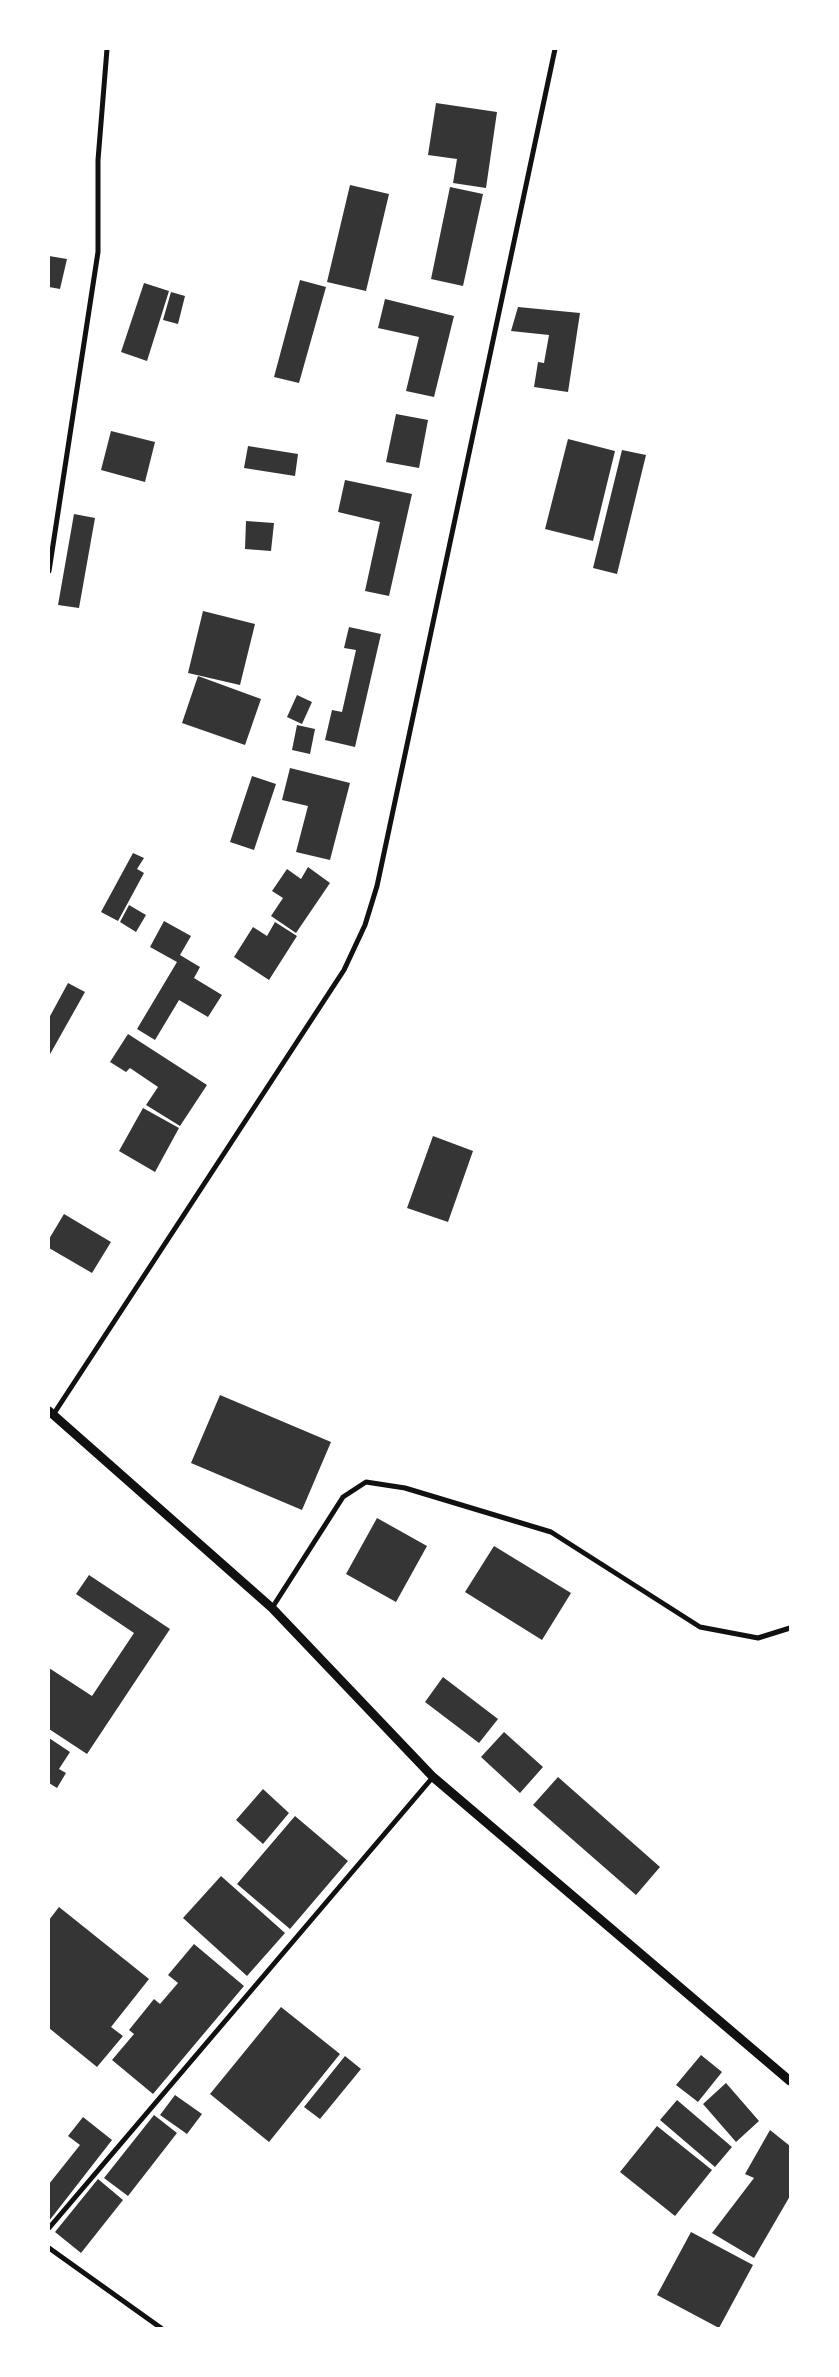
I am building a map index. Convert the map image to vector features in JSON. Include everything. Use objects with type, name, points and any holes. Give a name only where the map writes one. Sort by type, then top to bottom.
[{"type":"street","points":[[49,571],[98,252],[98,160],[107,49]]},
{"type":"street","points":[[556,49],[381,866],[365,925],[344,970],[51,1413],[272,1608],[433,1777],[790,2081]]},
{"type":"street","points":[[272,1608],[343,1497],[366,1482],[405,1488],[551,1532],[700,1627],[758,1638],[790,1628]]},
{"type":"street","points":[[49,2228],[433,1777]]},
{"type":"street","points":[[49,2248],[161,2328]]},
{"type":"building","points":[[436,103],[497,112],[486,188],[453,183],[457,159],[428,155]]},
{"type":"building","points":[[350,185],[389,194],[366,291],[327,282]]},
{"type":"building","points":[[450,187],[483,194],[463,286],[431,279]]},
{"type":"building","points":[[49,256],[67,259],[60,289],[49,287]]},
{"type":"building","points":[[300,280],[326,287],[299,383],[274,377]]},
{"type":"building","points":[[144,283],[169,291],[147,361],[121,352]]},
{"type":"building","points":[[171,292],[185,296],[178,324],[163,320]]},
{"type":"building","points":[[385,299],[454,316],[434,397],[406,391],[419,337],[378,328]]},
{"type":"building","points":[[518,307],[580,313],[568,392],[534,387],[538,362],[544,363],[549,335],[511,331]]},
{"type":"building","points":[[396,414],[428,420],[419,468],[386,462]]},
{"type":"building","points":[[111,431],[155,442],[145,482],[101,470]]},
{"type":"building","points":[[568,439],[615,451],[593,541],[545,529]]},
{"type":"building","points":[[248,446],[298,454],[295,476],[244,468]]},
{"type":"building","points":[[622,450],[646,455],[617,574],[593,568]]},
{"type":"building","points":[[345,480],[412,494],[389,596],[365,591],[380,522],[338,512]]},
{"type":"building","points":[[74,514],[95,518],[79,608],[58,605]]},
{"type":"building","points":[[246,521],[274,523],[271,551],[245,549]]},
{"type":"building","points":[[203,611],[255,624],[240,685],[188,673]]},
{"type":"building","points":[[349,627],[381,634],[355,747],[325,740],[332,710],[342,712],[356,650],[344,648]]},
{"type":"building","points":[[198,676],[261,699],[245,745],[182,723]]},
{"type":"building","points":[[297,695],[312,702],[302,724],[287,717]]},
{"type":"building","points":[[297,725],[315,729],[310,754],[292,750]]},
{"type":"building","points":[[290,768],[350,783],[330,860],[296,852],[308,806],[282,800]]},
{"type":"building","points":[[252,776],[276,784],[254,850],[230,842]]},
{"type":"building","points":[[133,853],[144,858],[137,869],[144,873],[118,921],[101,912]]},
{"type":"building","points":[[308,867],[330,883],[296,933],[271,916],[283,898],[272,891],[287,869],[301,879]]},
{"type":"building","points":[[129,905],[146,915],[136,932],[120,922]]},
{"type":"building","points":[[164,921],[191,936],[180,955],[200,967],[194,978],[222,995],[208,1017],[179,1000],[155,1040],[137,1029],[177,962],[150,947]]},
{"type":"building","points":[[275,922],[297,936],[269,980],[234,957],[253,927],[267,936]]},
{"type":"building","points":[[68,983],[85,992],[49,1056],[49,1018]]},
{"type":"building","points":[[128,1034],[207,1085],[180,1126],[146,1105],[158,1087],[130,1068],[126,1072],[110,1062]]},
{"type":"building","points":[[143,1108],[179,1128],[155,1172],[119,1151]]},
{"type":"building","points":[[433,1136],[473,1151],[448,1222],[407,1208]]},
{"type":"building","points":[[64,1214],[111,1242],[92,1273],[49,1248],[49,1239]]},
{"type":"building","points":[[220,1395],[331,1442],[302,1510],[191,1463]]},
{"type":"building","points":[[377,1518],[427,1546],[396,1602],[346,1574]]},
{"type":"building","points":[[494,1546],[571,1593],[542,1640],[465,1592]]},
{"type":"building","points":[[89,1575],[170,1629],[87,1754],[49,1729],[49,1668],[92,1696],[134,1633],[76,1594]]},
{"type":"building","points":[[443,1677],[498,1719],[479,1743],[425,1702]]},
{"type":"building","points":[[504,1732],[543,1767],[520,1793],[481,1757]]},
{"type":"building","points":[[49,1738],[70,1752],[59,1769],[66,1773],[57,1788],[49,1783]]},
{"type":"building","points":[[558,1777],[660,1867],[636,1895],[533,1805]]},
{"type":"building","points":[[263,1789],[289,1813],[263,1844],[236,1820]]},
{"type":"building","points":[[295,1816],[348,1861],[290,1929],[237,1884]]},
{"type":"building","points":[[221,1876],[285,1933],[247,1976],[183,1918]]},
{"type":"building","points":[[59,1907],[149,1979],[111,2027],[123,2036],[97,2067],[49,2028],[49,1920]]},
{"type":"building","points":[[194,1944],[244,1986],[153,2094],[112,2060],[134,2034],[129,2030],[154,1999],[160,2004],[178,1983],[168,1975]]},
{"type":"building","points":[[281,2007],[340,2054],[269,2142],[210,2094]]},
{"type":"building","points":[[701,2055],[722,2072],[698,2102],[676,2085]]},
{"type":"building","points":[[345,2056],[361,2069],[320,2119],[304,2107]]},
{"type":"building","points":[[726,2083],[759,2121],[736,2142],[703,2104]]},
{"type":"building","points":[[175,2095],[202,2114],[187,2134],[160,2115]]},
{"type":"building","points":[[677,2100],[732,2147],[715,2167],[660,2120]]},
{"type":"building","points":[[154,2115],[177,2133],[128,2196],[104,2178]]},
{"type":"building","points":[[83,2117],[112,2140],[49,2221],[49,2184],[80,2145],[68,2136]]},
{"type":"building","points":[[657,2126],[712,2170],[675,2216],[620,2172]]},
{"type":"building","points":[[770,2130],[790,2146],[790,2196],[754,2258],[712,2233],[754,2178],[745,2174]]},
{"type":"building","points":[[98,2179],[123,2200],[81,2253],[55,2232]]},
{"type":"building","points":[[691,2232],[753,2265],[719,2328],[657,2295]]}]
